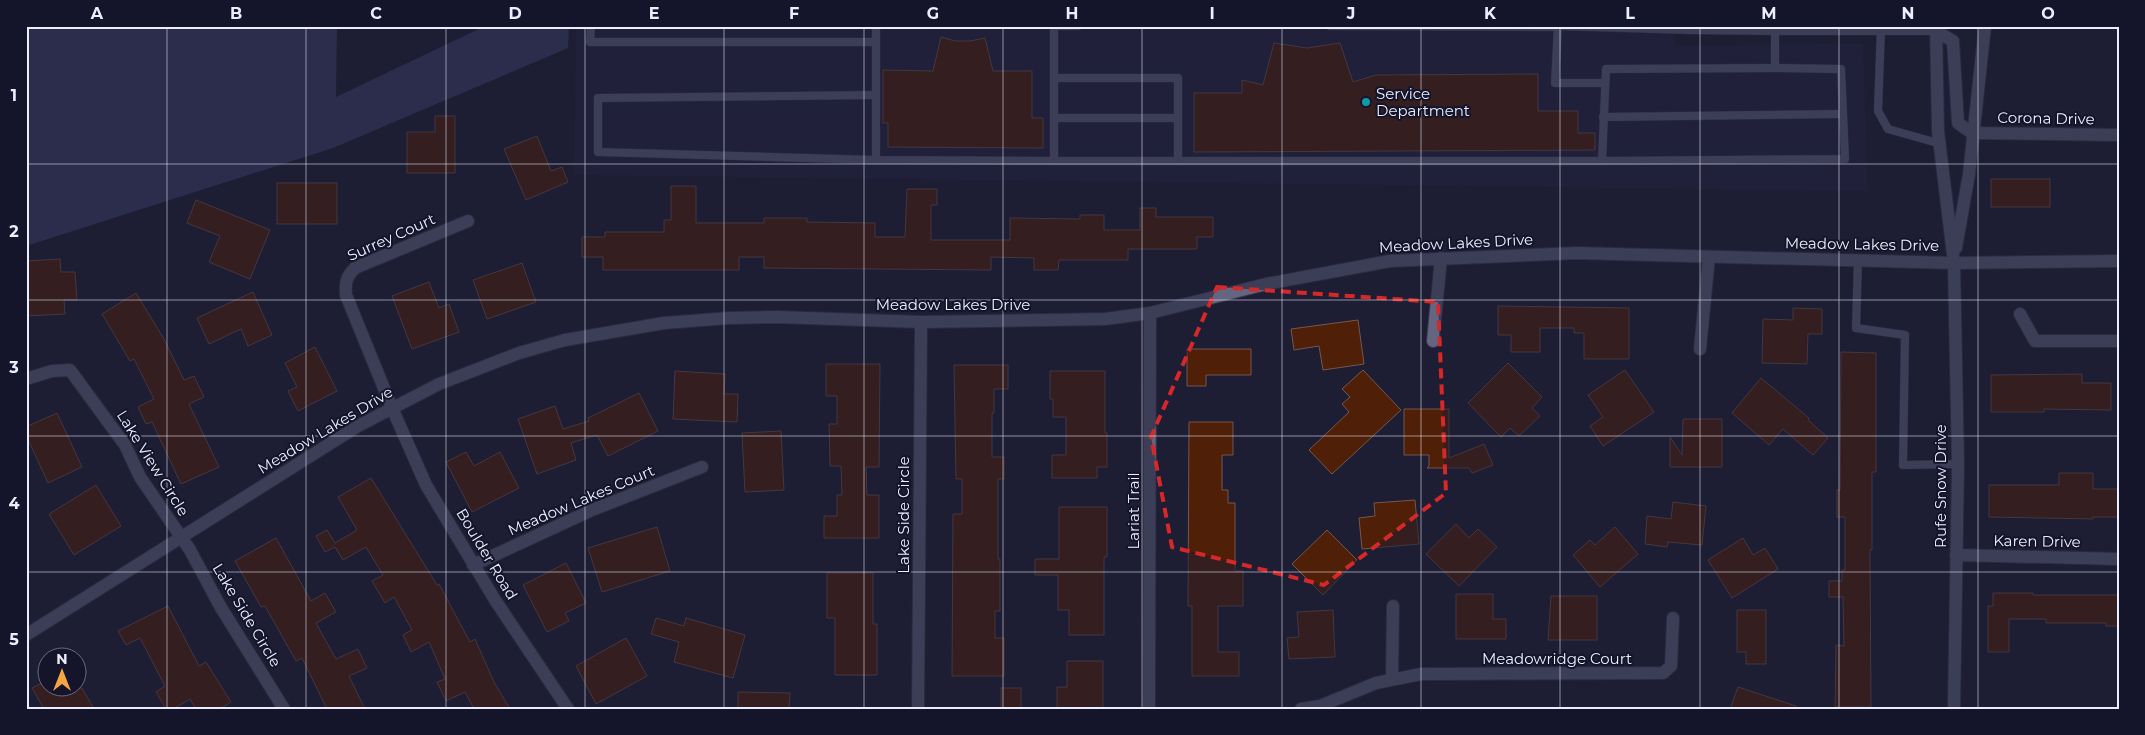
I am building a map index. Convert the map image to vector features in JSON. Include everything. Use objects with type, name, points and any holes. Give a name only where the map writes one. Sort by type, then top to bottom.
[{"type":"street","name":"Rufe Snow Drive","points":[[1954,263],[1970,174],[1972,134],[1985,26]]},
{"type":"street","name":"Rufe Snow Drive","points":[[1936,29],[1938,131],[1954,263],[1958,464],[1954,709]]},
{"type":"street","points":[[1936,29],[1953,41],[1958,123],[1972,134]]},
{"type":"street","name":"Corona Drive","points":[[1972,134],[2119,135]]},
{"type":"street","name":"Surrey Court","points":[[392,408],[346,295],[345,284],[348,275],[355,268],[468,221]]},
{"type":"street","name":"Meadow Lakes Drive","points":[[26,635],[358,426],[439,384],[519,353],[565,340],[664,323],[778,317],[921,322],[1106,319],[1150,314],[1266,284],[1390,261],[1441,258],[1577,253],[1954,263],[2119,261]]},
{"type":"street","points":[[1700,349],[1709,257]]},
{"type":"street","points":[[1433,341],[1441,258]]},
{"type":"street","name":"Lariat Trail","points":[[1149,709],[1150,314]]},
{"type":"street","points":[[2020,314],[2035,341],[2119,341]]},
{"type":"street","name":"Lake Side Circle","points":[[918,709],[921,322]]},
{"type":"street","name":"Lake View Circle","points":[[26,379],[52,371],[70,370],[125,445],[140,477],[181,538]]},
{"type":"street","name":"Boulder Road","points":[[392,408],[426,485],[473,565],[568,709]]},
{"type":"street","name":"Meadow Lakes Court","points":[[473,565],[592,510],[702,468]]},
{"type":"street","name":"Lake Side Circle","points":[[181,538],[284,709]]},
{"type":"street","name":"Karen Drive","points":[[1956,556],[2119,559]]},
{"type":"street","points":[[1392,679],[1393,606]]},
{"type":"street","name":"Meadowridge Court","points":[[1301,709],[1320,706],[1376,683],[1421,674],[1663,673],[1672,666],[1673,618]]},
{"type":"lane","points":[[590,26],[590,42],[875,42]]},
{"type":"lane","points":[[876,26],[876,160]]},
{"type":"lane","points":[[1048,26],[1078,26]]},
{"type":"lane","points":[[1054,26],[1054,161]]},
{"type":"lane","points":[[1330,26],[1692,28],[1775,32],[1936,29]]},
{"type":"lane","points":[[1558,27],[1555,83],[1604,84]]},
{"type":"lane","points":[[1881,29],[1878,111],[1888,129],[1941,144]]},
{"type":"lane","points":[[1775,32],[1775,68]]},
{"type":"lane","points":[[876,95],[598,98],[598,152],[876,160],[1054,161],[1602,161],[1845,159],[1841,69],[1606,69],[1602,161]]},
{"type":"lane","points":[[1054,78],[1178,78],[1178,161]]},
{"type":"lane","points":[[1603,117],[1843,114]]},
{"type":"lane","points":[[1054,118],[1178,118]]},
{"type":"lane","points":[[1858,260],[1856,328],[1905,335],[1903,465],[1958,464]]},
{"type":"highlighted area","points":[[1217,287],[1438,302],[1446,493],[1324,585],[1172,547],[1151,437]]},
{"type":"shaded area","points":[[26,26],[337,26],[336,97],[485,26],[569,26],[568,48],[333,148],[26,246]]},
{"type":"shaded area","points":[[576,26],[1675,26],[1675,45],[1863,44],[1868,191],[574,175]]},
{"type":"building","points":[[941,37],[955,41],[985,38],[993,71],[1032,71],[1032,118],[1043,118],[1043,148],[888,147],[888,123],[883,123],[883,70],[933,71]]},
{"type":"building","name":"Service Department","points":[[1274,43],[1307,48],[1340,43],[1353,82],[1376,75],[1538,74],[1538,111],[1578,111],[1578,133],[1595,133],[1595,150],[1194,152],[1194,93],[1242,93],[1242,80],[1263,85]]},
{"type":"building","points":[[435,116],[455,116],[455,173],[407,173],[407,132],[435,132]]},
{"type":"building","points":[[537,136],[551,171],[562,167],[568,182],[526,200],[504,149]]},
{"type":"building","points":[[1991,179],[2050,179],[2050,207],[1991,207]]},
{"type":"building","points":[[277,183],[337,183],[337,224],[277,224]]},
{"type":"building","points":[[671,186],[696,186],[696,223],[764,223],[764,218],[807,218],[807,222],[875,223],[875,237],[905,237],[907,189],[937,189],[937,205],[931,205],[931,240],[1010,240],[1010,218],[1080,219],[1080,215],[1104,215],[1104,230],[1140,230],[1140,208],[1156,208],[1156,217],[1213,217],[1213,237],[1197,237],[1197,249],[1128,249],[1128,260],[1059,260],[1058,270],[1034,270],[1034,258],[991,257],[991,270],[764,268],[764,257],[739,257],[739,270],[603,270],[603,257],[582,257],[582,237],[605,237],[605,232],[664,232],[664,220],[671,220]]},
{"type":"building","points":[[196,200],[270,230],[250,279],[209,262],[220,236],[187,223]]},
{"type":"building","points":[[60,259],[61,272],[75,272],[77,300],[64,300],[65,314],[26,316],[26,261]]},
{"type":"building","points":[[522,263],[536,302],[487,319],[473,280]]},
{"type":"building","points":[[429,282],[439,308],[449,304],[459,332],[412,349],[392,296]]},
{"type":"building","points":[[253,292],[272,335],[248,346],[241,329],[209,344],[197,318]]},
{"type":"building","points":[[136,293],[164,339],[184,380],[194,376],[204,397],[189,404],[219,467],[181,484],[152,422],[146,424],[138,407],[154,399],[134,359],[130,361],[102,314]]},
{"type":"building","points":[[1498,306],[1629,308],[1629,359],[1584,359],[1584,333],[1574,333],[1574,328],[1540,328],[1540,352],[1511,352],[1511,335],[1498,335]]},
{"type":"building","points":[[1793,308],[1822,309],[1822,334],[1808,334],[1807,364],[1762,363],[1763,319],[1793,320]]},
{"type":"building","points":[[1358,320],[1364,364],[1323,370],[1319,346],[1294,350],[1291,329]]},
{"type":"building","points":[[315,347],[337,391],[298,411],[288,391],[297,387],[285,363]]},
{"type":"building","points":[[1187,349],[1251,349],[1251,375],[1206,375],[1206,386],[1187,386]]},
{"type":"building","points":[[1841,352],[1876,353],[1876,472],[1872,472],[1872,550],[1870,550],[1871,707],[1835,707],[1836,645],[1844,646],[1843,597],[1829,597],[1829,581],[1842,581],[1842,570],[1845,570],[1845,517],[1837,517],[1837,490],[1840,490]]},
{"type":"building","points":[[1508,363],[1542,397],[1532,408],[1540,416],[1519,436],[1510,428],[1501,437],[1468,403]]},
{"type":"building","points":[[826,364],[880,364],[879,467],[866,467],[867,495],[879,495],[879,538],[824,538],[824,516],[837,516],[837,495],[842,495],[841,466],[830,466],[829,424],[837,424],[837,396],[826,396]]},
{"type":"building","points":[[954,365],[1008,365],[1008,389],[994,389],[994,413],[992,413],[992,457],[1004,457],[1004,479],[998,479],[1000,611],[995,611],[995,638],[1004,638],[1004,676],[952,676],[953,514],[962,514],[962,479],[956,479]]},
{"type":"building","points":[[1363,370],[1401,410],[1332,474],[1309,450],[1349,412],[1342,404],[1350,397],[1342,389]]},
{"type":"building","points":[[1625,370],[1654,412],[1603,446],[1590,426],[1603,417],[1588,395]]},
{"type":"building","points":[[675,371],[725,374],[724,394],[738,394],[737,422],[673,419]]},
{"type":"building","points":[[1050,371],[1105,371],[1107,467],[1097,467],[1097,478],[1052,478],[1052,455],[1066,455],[1066,417],[1053,417],[1053,399],[1050,399]]},
{"type":"building","points":[[2082,374],[2082,383],[2111,383],[2111,410],[2044,409],[2044,412],[1991,412],[1991,375]]},
{"type":"building","points":[[1761,378],[1809,418],[1808,420],[1828,438],[1813,455],[1783,429],[1769,445],[1732,413]]},
{"type":"building","points":[[639,393],[658,431],[608,456],[597,435],[571,443],[576,460],[537,474],[518,419],[555,406],[563,429],[589,421],[588,418]]},
{"type":"building","points":[[1404,409],[1449,409],[1449,458],[1484,444],[1493,465],[1472,473],[1469,468],[1427,468],[1429,466],[1429,455],[1404,455]]},
{"type":"building","points":[[57,413],[82,467],[48,483],[26,435],[26,427]]},
{"type":"building","points":[[1683,419],[1722,419],[1722,467],[1670,467],[1670,437],[1682,455]]},
{"type":"building","points":[[1189,422],[1233,422],[1233,455],[1222,455],[1222,490],[1228,490],[1228,503],[1235,503],[1235,571],[1243,571],[1243,606],[1218,606],[1218,652],[1239,652],[1239,676],[1192,676],[1192,606],[1188,606]]},
{"type":"building","points":[[781,431],[784,490],[745,492],[742,433]]},
{"type":"building","points":[[466,452],[474,466],[500,452],[519,488],[472,512],[446,462]]},
{"type":"building","points":[[2059,473],[2093,473],[2093,489],[2119,489],[2119,517],[2093,517],[2093,519],[1989,517],[1989,485],[2059,485]]},
{"type":"building","points":[[371,478],[437,585],[439,584],[470,642],[475,639],[494,682],[510,709],[474,709],[465,692],[446,701],[437,682],[445,679],[429,642],[411,652],[403,635],[412,630],[394,597],[385,603],[372,581],[383,575],[366,547],[343,560],[335,547],[325,552],[316,536],[327,530],[335,543],[357,530],[338,497]]},
{"type":"building","points":[[96,485],[121,526],[74,555],[49,514]]},
{"type":"building","points":[[1415,500],[1419,544],[1362,549],[1359,518],[1375,516],[1374,503]]},
{"type":"building","points":[[1673,502],[1706,506],[1702,545],[1668,542],[1667,547],[1645,544],[1647,516],[1671,519]]},
{"type":"building","points":[[1059,507],[1107,507],[1107,557],[1104,557],[1104,635],[1069,635],[1069,610],[1058,610],[1058,575],[1035,575],[1035,559],[1059,559]]},
{"type":"building","points":[[1456,524],[1469,538],[1478,529],[1497,547],[1459,586],[1426,554]]},
{"type":"building","points":[[657,527],[670,571],[602,592],[588,548]]},
{"type":"building","points":[[1615,527],[1638,554],[1600,587],[1573,555],[1590,540],[1595,545]]},
{"type":"building","points":[[1327,530],[1357,560],[1323,595],[1292,564]]},
{"type":"building","points":[[276,538],[311,601],[325,593],[336,612],[316,623],[336,659],[358,649],[367,668],[349,676],[365,709],[327,709],[302,658],[296,661],[265,606],[261,607],[235,561]]},
{"type":"building","points":[[1743,538],[1753,555],[1765,548],[1778,569],[1732,598],[1708,560]]},
{"type":"building","points":[[566,563],[586,603],[565,613],[569,621],[547,632],[523,585]]},
{"type":"building","points":[[827,573],[873,573],[873,624],[877,624],[877,675],[835,675],[835,618],[827,618]]},
{"type":"building","points":[[1993,593],[2119,595],[2119,626],[2106,626],[2106,623],[2046,623],[2046,619],[2009,619],[2009,652],[1988,652],[1988,606],[1993,606]]},
{"type":"building","points":[[1456,594],[1493,594],[1493,619],[1506,619],[1506,639],[1456,639]]},
{"type":"building","points":[[1551,596],[1597,596],[1597,640],[1548,640]]},
{"type":"building","points":[[168,606],[199,666],[206,662],[231,702],[220,709],[196,709],[190,699],[173,709],[166,709],[156,692],[165,686],[140,638],[126,645],[118,631]]},
{"type":"building","points":[[1333,610],[1335,657],[1289,659],[1287,638],[1299,637],[1297,612]]},
{"type":"building","points":[[1737,610],[1766,610],[1766,664],[1746,664],[1746,652],[1737,652]]},
{"type":"building","points":[[656,618],[684,626],[686,618],[745,635],[733,678],[674,662],[679,642],[651,634]]},
{"type":"building","points":[[626,638],[647,676],[596,704],[576,666]]},
{"type":"building","points":[[1067,661],[1103,661],[1103,709],[1057,709],[1057,687],[1067,687]]},
{"type":"building","points":[[38,685],[38,698],[88,698],[94,709],[44,709],[32,688]]},
{"type":"building","points":[[1738,687],[1796,706],[1796,709],[1730,709]]},
{"type":"building","points":[[1001,688],[1021,688],[1021,709],[1001,709]]},
{"type":"building","points":[[738,692],[790,693],[789,709],[738,709]]},
{"type":"place","name":"Service Department","points":[[1366,102]]}]
